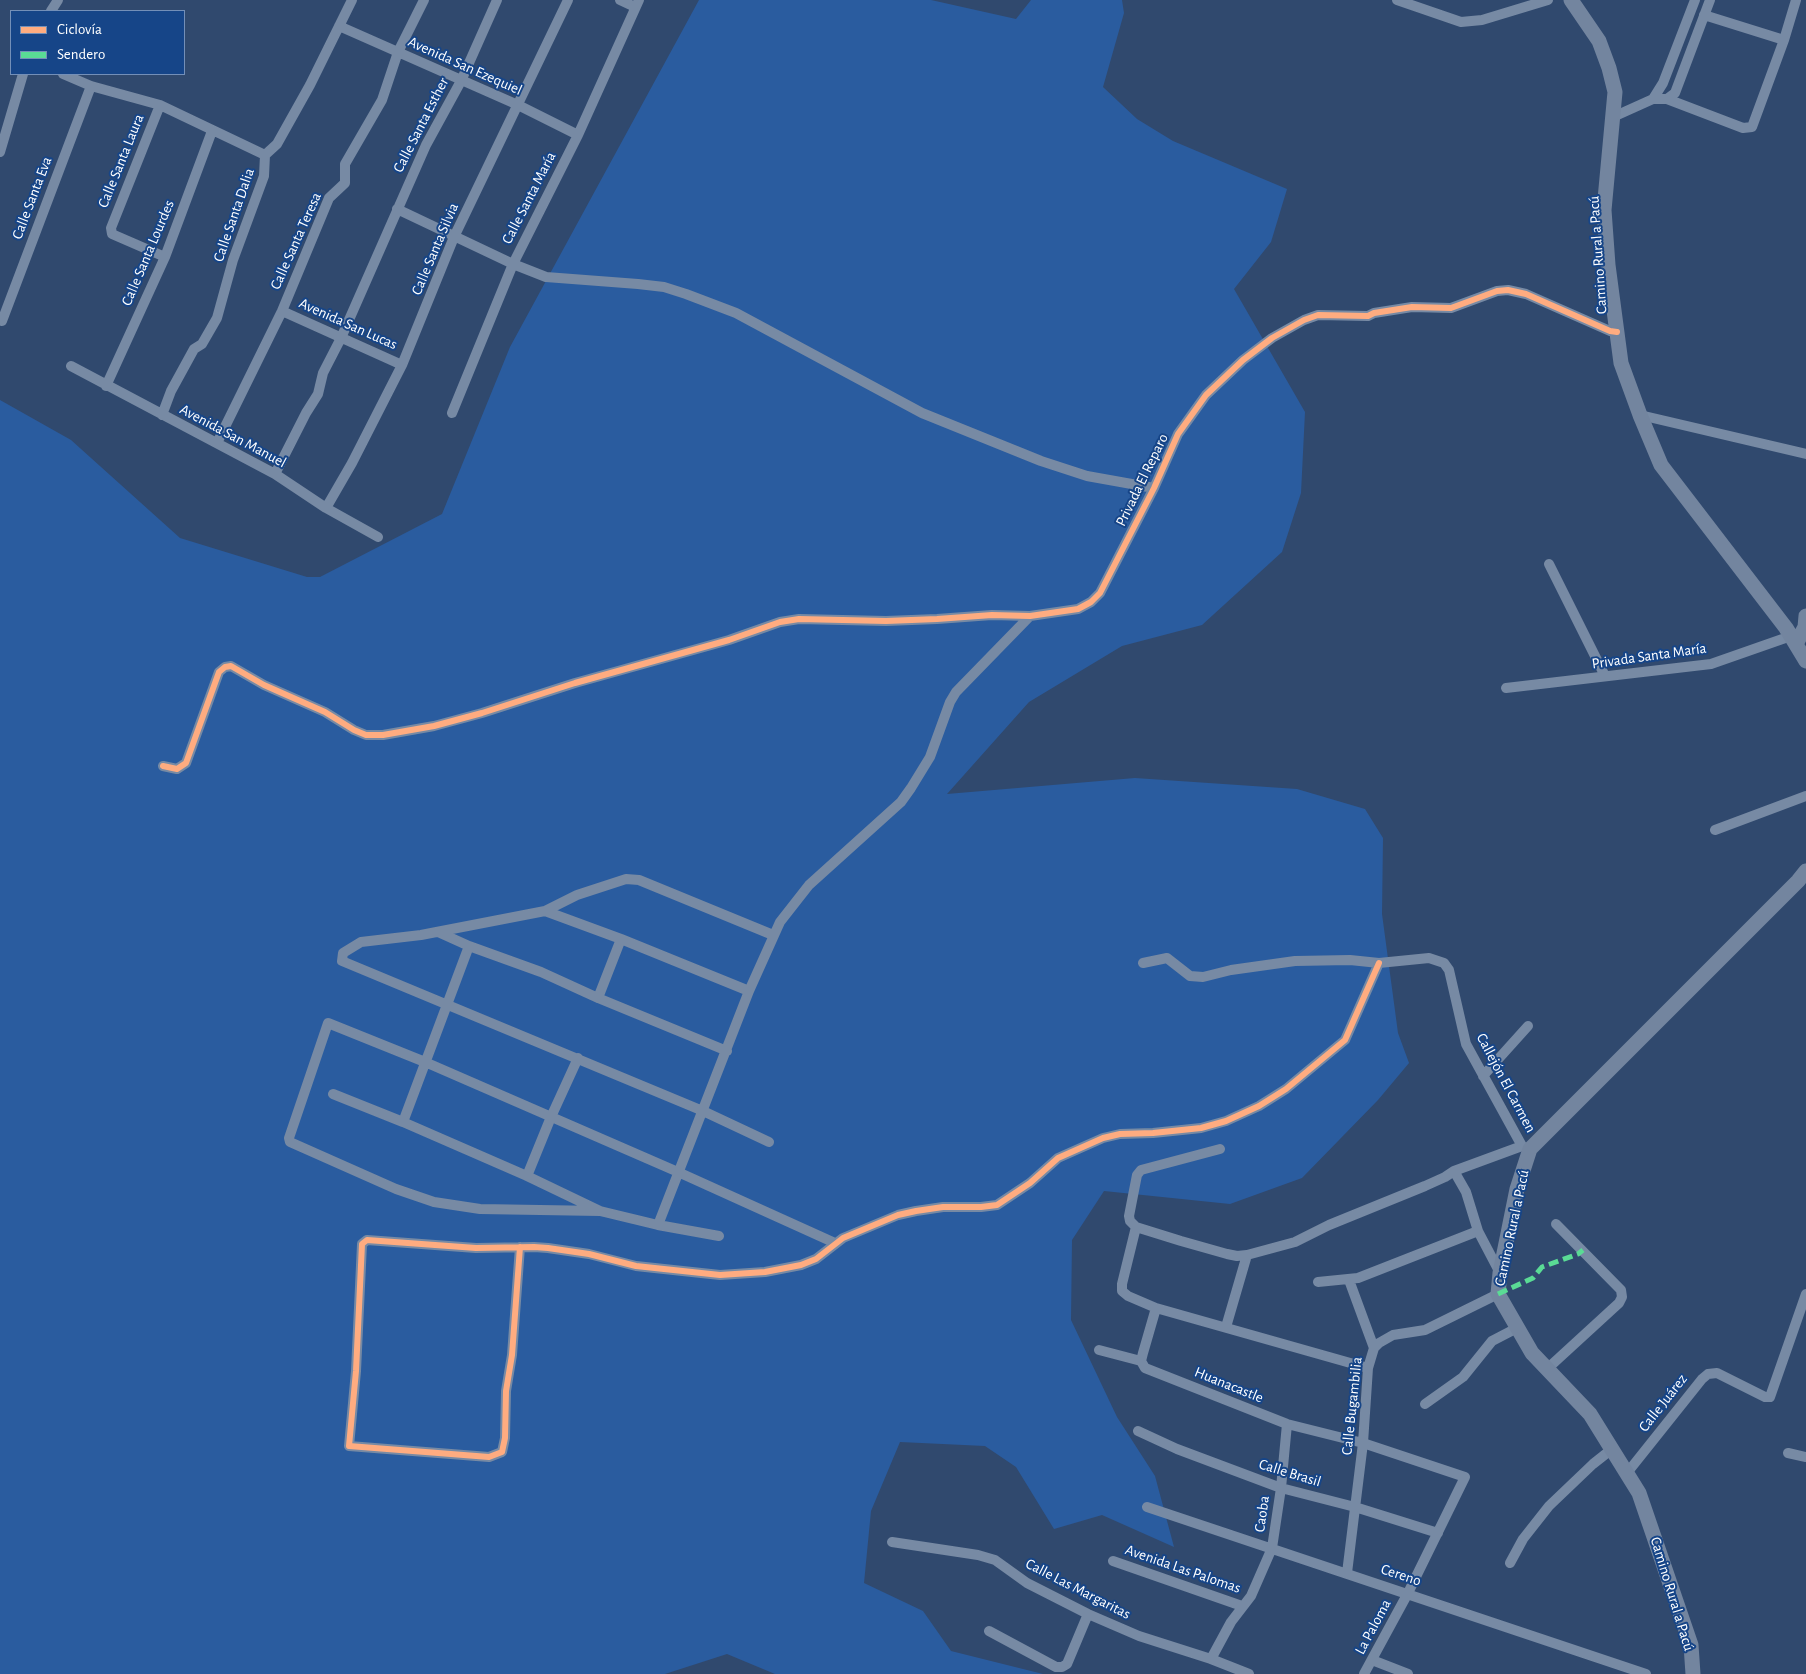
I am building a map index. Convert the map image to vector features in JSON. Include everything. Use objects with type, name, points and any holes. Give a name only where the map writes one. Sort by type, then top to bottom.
[{"type":"street","name":"Calle Santa Dalia","points":[[162,415],[171,391],[194,349],[202,344],[217,318],[233,260],[264,176],[266,155],[282,136],[310,85],[352,0]]},
{"type":"street","name":"Calle Santa Teresa","points":[[217,443],[282,311],[329,198],[345,183],[345,164],[382,100],[398,52],[424,0]]},
{"type":"street","name":"Calle Santa Esther","points":[[276,474],[318,394],[323,373],[341,338],[426,145],[461,81],[497,0]]},
{"type":"street","name":"Calle Santa Silvia","points":[[326,508],[352,463],[402,365],[454,237],[568,0]]},
{"type":"street","points":[[620,0],[637,4]]},
{"type":"street","points":[[1397,0],[1460,22],[1482,20],[1548,0]]},
{"type":"street","name":"Camino Rural a Pacú","points":[[1571,0],[1599,41],[1610,68],[1615,92],[1604,210],[1608,265],[1621,363],[1661,465],[1794,640],[1806,661]]},
{"type":"street","points":[[1653,99],[1663,83],[1695,0]]},
{"type":"street","points":[[1668,98],[1675,93],[1710,0]]},
{"type":"street","points":[[1612,118],[1653,99],[1668,98],[1742,128],[1752,126],[1784,40],[1796,0]]},
{"type":"street","name":"Calle Santa María","points":[[452,413],[513,264],[578,134],[637,4]]},
{"type":"street","points":[[1704,15],[1784,40]]},
{"type":"street","name":"Avenida San Ezequiel","points":[[339,26],[518,105],[578,134]]},
{"type":"street","points":[[0,152],[23,75]]},
{"type":"street","points":[[65,75],[91,86],[160,105],[266,155]]},
{"type":"street","name":"Calle Santa Eva","points":[[2,321],[91,86]]},
{"type":"street","name":"Calle Santa Laura","points":[[160,105],[111,228],[112,234],[165,257]]},
{"type":"street","name":"Calle Santa Lourdes","points":[[106,386],[165,257],[212,131]]},
{"type":"street","points":[[397,209],[513,264],[546,277],[664,287],[686,294],[736,313],[922,413],[1041,461],[1087,476],[1154,488]]},
{"type":"street","name":"Privada El Reparo","points":[[163,766],[177,769],[186,763],[219,672],[225,667],[231,666],[264,685],[325,712],[354,730],[366,735],[383,735],[434,726],[482,713],[575,683],[729,640],[780,622],[799,619],[886,621],[992,615],[1030,616],[1078,609],[1091,602],[1100,593],[1154,488],[1178,434],[1206,395],[1243,360],[1272,338],[1304,320],[1318,315],[1368,316],[1374,313],[1412,307],[1451,308],[1497,291],[1508,290],[1526,294],[1610,331],[1617,332]]},
{"type":"street","name":"Avenida San Lucas","points":[[282,311],[402,365]]},
{"type":"street","name":"Avenida San Manuel","points":[[72,366],[106,386],[276,474],[326,508],[378,537]]},
{"type":"street","points":[[1640,415],[1806,454]]},
{"type":"street","points":[[1550,564],[1605,676]]},
{"type":"street","points":[[658,1226],[749,992],[773,936],[788,909],[834,860],[901,802],[930,757],[950,702],[956,692],[1030,616]]},
{"type":"street","points":[[1794,640],[1805,627],[1806,616]]},
{"type":"street","name":"Privada Santa María","points":[[1506,688],[1712,664],[1794,640]]},
{"type":"street","points":[[1715,830],[1806,796]]},
{"type":"street","name":"Camino Rural a Pacú","points":[[1692,1674],[1691,1645],[1639,1493],[1590,1414],[1532,1353],[1498,1294],[1500,1272],[1526,1148],[1806,871]]},
{"type":"street","points":[[769,1142],[703,1111],[578,1058],[342,961],[343,952],[361,942],[438,932],[545,911],[576,895],[626,879],[639,880],[773,936]]},
{"type":"street","points":[[545,911],[621,939],[749,992]]},
{"type":"street","points":[[438,932],[469,946],[541,972],[598,998],[727,1051]]},
{"type":"street","points":[[598,998],[621,939]]},
{"type":"street","points":[[403,1122],[469,946]]},
{"type":"street","points":[[520,1247],[512,1355],[506,1391],[505,1438],[502,1452],[489,1457],[349,1446],[356,1371],[362,1244],[367,1240],[476,1248],[520,1247],[548,1248],[589,1254],[654,1269],[733,1276],[800,1265],[816,1258],[835,1243],[851,1234],[869,1228],[884,1220],[916,1211],[943,1207],[997,1205],[1030,1183],[1058,1158],[1103,1138],[1120,1134],[1195,1129],[1226,1121],[1259,1106],[1286,1088],[1345,1040],[1379,963],[1350,960],[1295,961],[1230,970],[1203,977],[1190,976],[1167,958],[1143,963]]},
{"type":"street","name":"Callejón El Carmen","points":[[1379,963],[1429,958],[1441,961],[1446,965],[1450,972],[1463,1035],[1483,1076],[1526,1148]]},
{"type":"street","points":[[600,1211],[480,1209],[434,1202],[396,1189],[290,1142],[289,1138],[328,1023],[425,1062],[678,1172],[835,1243]]},
{"type":"street","points":[[1483,1076],[1528,1026]]},
{"type":"street","points":[[527,1176],[578,1058]]},
{"type":"street","points":[[334,1094],[527,1176],[600,1211],[658,1226],[719,1236]]},
{"type":"street","points":[[1220,1149],[1141,1170],[1137,1175],[1129,1216],[1130,1221],[1136,1227],[1228,1254],[1237,1256],[1247,1255],[1294,1242],[1328,1225],[1425,1186],[1454,1171],[1526,1148]]},
{"type":"street","points":[[1454,1171],[1466,1192],[1478,1231],[1500,1272]]},
{"type":"street","points":[[1547,1369],[1619,1303],[1622,1297],[1620,1290],[1556,1224]]},
{"type":"street","points":[[1136,1227],[1122,1284],[1122,1291],[1128,1296],[1156,1308],[1368,1368]]},
{"type":"street","points":[[1318,1282],[1358,1278],[1478,1231]]},
{"type":"street","points":[[1226,1328],[1247,1255]]},
{"type":"street","points":[[1349,1280],[1374,1348]]},
{"type":"street","name":"Calle Bugambilia","points":[[1347,1573],[1363,1443],[1368,1368],[1374,1348],[1379,1343],[1394,1336],[1425,1330],[1498,1294]]},
{"type":"street","name":"Calle Juárez","points":[[1627,1473],[1708,1374],[1717,1373],[1765,1397],[1770,1397],[1806,1294]]},
{"type":"street","points":[[1099,1350],[1142,1361],[1156,1308]]},
{"type":"street","points":[[1425,1404],[1463,1377],[1492,1341],[1517,1328]]},
{"type":"street","name":"Huanacastle","points":[[1142,1361],[1145,1368],[1287,1424],[1363,1443],[1465,1477]]},
{"type":"street","name":"Caoba","points":[[1211,1660],[1231,1622],[1251,1596],[1272,1548],[1281,1488],[1287,1424]]},
{"type":"street","name":"Calle Brasil","points":[[1138,1432],[1177,1449],[1281,1488],[1355,1507],[1438,1532]]},
{"type":"street","points":[[1510,1563],[1523,1538],[1549,1506],[1593,1464],[1612,1449]]},
{"type":"street","points":[[1788,1453],[1806,1457]]},
{"type":"street","name":"La Paloma","points":[[1364,1674],[1408,1593],[1465,1477]]},
{"type":"street","name":"Cereno","points":[[1147,1506],[1646,1674]]},
{"type":"street","name":"Calle Las Margaritas","points":[[892,1542],[978,1555],[995,1560],[1027,1583],[1088,1614],[1139,1636],[1249,1674]]},
{"type":"street","name":"Avenida Las Palomas","points":[[1113,1561],[1242,1606]]},
{"type":"street","points":[[989,1631],[1056,1667],[1062,1667],[1067,1664],[1088,1614]]},
{"type":"street","points":[[1372,1660],[1408,1674]]},
{"type":"shaded area","points":[[699,0],[931,0],[1016,19],[1031,0],[1122,0],[1124,13],[1103,87],[1137,119],[1173,141],[1287,189],[1271,242],[1234,289],[1305,412],[1301,493],[1282,552],[1202,625],[1122,646],[1029,702],[947,794],[1135,778],[1297,789],[1365,809],[1383,838],[1382,914],[1398,1033],[1409,1063],[1378,1100],[1302,1178],[1230,1204],[1104,1191],[1072,1240],[1071,1320],[1117,1417],[1155,1476],[1174,1547],[1102,1515],[1054,1529],[1016,1467],[985,1446],[900,1442],[871,1511],[864,1583],[923,1611],[951,1651],[1043,1674],[775,1674],[727,1654],[665,1674],[0,1674],[0,400],[71,440],[180,538],[307,577],[320,577],[442,514],[510,347]]},
{"type":"marked path","points":[[1498,1294],[1533,1278],[1542,1267],[1578,1254],[1583,1250]]},
{"type":"cycle path","points":[[163,766],[177,769],[186,763],[219,672],[225,667],[231,666],[264,685],[325,712],[354,730],[366,735],[383,735],[434,726],[482,713],[575,683],[729,640],[780,622],[799,619],[886,621],[992,615],[1030,616],[1078,609],[1091,602],[1100,593],[1154,488],[1178,434],[1206,395],[1243,360],[1272,338],[1304,320],[1318,315],[1368,316],[1374,313],[1412,307],[1451,308],[1497,291],[1508,290],[1526,294],[1610,331],[1617,332]]},
{"type":"cycle path","points":[[520,1247],[512,1355],[506,1391],[505,1438],[502,1452],[489,1457],[349,1446],[356,1371],[362,1244],[367,1240],[476,1248],[534,1247],[548,1248],[589,1254],[636,1266],[720,1275],[765,1272],[801,1265],[816,1259],[843,1238],[898,1215],[943,1207],[997,1205],[1030,1183],[1058,1158],[1103,1138],[1120,1134],[1201,1128],[1226,1121],[1259,1106],[1286,1089],[1345,1040],[1379,963]]}]
